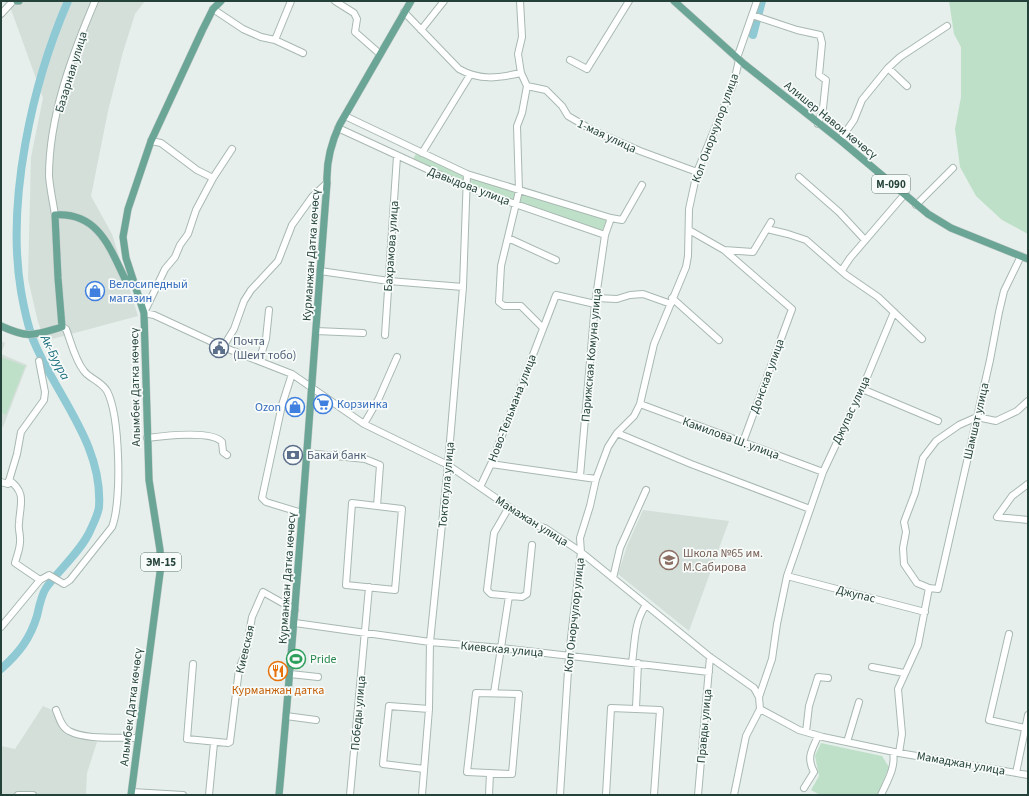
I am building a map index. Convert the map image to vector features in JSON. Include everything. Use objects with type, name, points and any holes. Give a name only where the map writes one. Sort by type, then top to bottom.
[{"type":"main road","name":"Алымбек Датка көчөсү","points":[[132,793],[161,565],[149,480],[146,328],[144,313],[132,279],[123,246],[125,223],[137,179],[151,140],[214,9],[221,1]]},
{"type":"main road","name":"Курманжан Датка көчөсү","points":[[279,795],[295,623],[327,183],[326,165],[338,128],[411,1]]},
{"type":"main road","name":"Алишер Навои көчөсү","points":[[674,1],[738,59],[840,140],[916,205],[951,228],[1025,257]]},
{"type":"main road","points":[[1,326],[28,336],[62,327],[55,215],[80,219],[97,230],[107,240],[125,279],[132,279]]},
{"type":"street","points":[[1,14],[13,1]]},
{"type":"street","name":"Базарная улица","points":[[55,215],[49,176],[53,135],[60,100],[95,1]]},
{"type":"street","points":[[275,40],[291,1]]},
{"type":"street","points":[[335,1],[354,13],[357,19],[355,32],[380,54]]},
{"type":"street","points":[[421,30],[444,1]]},
{"type":"street","points":[[520,1],[522,38],[518,54],[521,73],[527,86],[522,113],[517,126],[519,191],[501,266],[500,302],[504,306],[521,306],[543,328]]},
{"type":"street","points":[[570,60],[587,69],[629,1]]},
{"type":"street","name":"Коп Онорчулор улица","points":[[560,795],[569,655],[580,552],[580,538],[596,480],[608,447],[617,433],[634,416],[640,404],[654,344],[672,301],[688,256],[688,210],[697,172],[722,115],[734,82],[738,59],[757,1]]},
{"type":"street","points":[[214,9],[243,29],[261,37],[275,40],[303,53]]},
{"type":"street","points":[[404,12],[459,69],[470,75],[488,78],[521,73]]},
{"type":"street","points":[[752,15],[797,30],[820,35],[822,43],[820,75],[826,80],[823,108],[818,124]]},
{"type":"street","points":[[840,140],[854,120],[862,100],[888,68],[900,57],[947,26]]},
{"type":"street","points":[[888,68],[907,86]]},
{"type":"street","points":[[422,153],[470,75]]},
{"type":"street","name":"1-мая улица","points":[[527,86],[546,90],[562,106],[568,116],[594,132],[697,172]]},
{"type":"street","points":[[345,116],[467,174],[611,218],[622,220],[642,185]]},
{"type":"street","name":"Давыдова улица","points":[[338,128],[466,187],[605,235]]},
{"type":"street","points":[[151,140],[161,143],[197,170],[213,178]]},
{"type":"street","points":[[144,313],[165,269],[175,257],[180,245],[188,234],[196,210],[213,178],[232,149]]},
{"type":"street","name":"Бахрамова улица","points":[[385,335],[397,156]]},
{"type":"street","points":[[916,205],[953,168]]},
{"type":"street","name":"Токтогула улица","points":[[422,795],[429,709],[430,642],[448,465],[463,287],[467,174]]},
{"type":"street","points":[[798,177],[839,212],[865,240]]},
{"type":"street","points":[[224,347],[234,329],[244,301],[251,290],[278,261],[292,225],[312,197],[327,183]]},
{"type":"street","points":[[842,270],[865,240],[904,195]]},
{"type":"street","name":"Парижская Комуна улица","points":[[580,476],[596,301],[605,235],[611,218]]},
{"type":"street","points":[[689,230],[724,250],[753,252],[771,222]]},
{"type":"street","points":[[767,229],[806,240],[894,312],[922,339]]},
{"type":"street","points":[[508,238],[556,260]]},
{"type":"street","name":"Донская улица","points":[[724,250],[792,309],[743,442]]},
{"type":"street","name":"Шамшат улица","points":[[929,588],[938,589],[978,417],[998,312],[1004,292],[1025,257]]},
{"type":"street","points":[[320,271],[389,281],[463,287]]},
{"type":"street","points":[[596,301],[643,294],[672,301],[719,340]]},
{"type":"street","name":"Ново-Тельмана улица","points":[[480,487],[491,464],[556,295],[596,301]]},
{"type":"street","points":[[259,361],[266,339],[269,310]]},
{"type":"street","name":"Джупас улица","points":[[758,697],[772,659],[777,624],[788,576],[823,472],[862,390],[894,312]]},
{"type":"street","name":"Мамажан улица","points":[[144,313],[154,315],[224,347],[292,374],[364,424],[448,465],[509,507],[580,552],[710,657],[754,688],[758,697]]},
{"type":"street","points":[[1,627],[40,580],[49,575],[64,584],[70,580],[112,527],[116,516],[119,472],[114,414],[107,391],[101,383],[84,371],[66,329],[62,327]]},
{"type":"street","points":[[316,331],[363,333]]},
{"type":"street","points":[[364,424],[379,398],[397,357]]},
{"type":"street","points":[[1,482],[8,484],[17,454],[21,432],[44,400],[45,392],[39,361]]},
{"type":"street","points":[[292,374],[282,405],[262,498],[266,502],[302,513]]},
{"type":"street","points":[[862,390],[938,421]]},
{"type":"street","points":[[881,795],[893,769],[896,752],[902,734],[898,689],[918,645],[929,588],[917,582],[904,564],[903,548],[906,532],[904,522],[914,493],[923,458],[936,441],[959,425],[978,417],[996,421],[1017,411],[1028,401]]},
{"type":"street","name":"Камилова Ш. улица","points":[[640,404],[823,472]]},
{"type":"street","points":[[617,433],[692,464],[810,509]]},
{"type":"street","points":[[147,438],[172,434],[188,434],[216,439],[222,442],[223,452],[227,455]]},
{"type":"street","points":[[307,453],[365,459],[380,465],[377,506]]},
{"type":"street","points":[[491,464],[580,476],[596,480]]},
{"type":"street","points":[[9,480],[20,490],[21,497],[21,511],[18,523],[20,540],[14,563],[40,580]]},
{"type":"street","points":[[1028,484],[1012,496],[997,517],[1028,520]]},
{"type":"street","points":[[613,578],[620,548],[646,490]]},
{"type":"street","points":[[352,503],[402,509],[395,590],[369,587],[346,585],[352,503]]},
{"type":"street","points":[[509,507],[494,533],[487,590],[491,594],[522,597],[527,594],[532,545]]},
{"type":"street","name":"Джупас","points":[[788,576],[925,612]]},
{"type":"street","name":"Победы улица","points":[[350,795],[369,587]]},
{"type":"street","name":"Киевская","points":[[214,743],[230,742],[239,669],[246,651],[252,617],[264,592],[295,610]]},
{"type":"street","points":[[494,693],[509,596]]},
{"type":"street","points":[[636,708],[636,625],[639,615],[646,605]]},
{"type":"street","name":"Киевская улица","points":[[295,623],[430,642],[569,655],[709,672]]},
{"type":"street","points":[[1009,634],[989,720],[1025,728]]},
{"type":"street","name":"Правды улица","points":[[698,795],[710,657]]},
{"type":"street","points":[[193,664],[187,738],[214,743],[209,795]]},
{"type":"street","points":[[872,667],[904,673]]},
{"type":"street","points":[[290,674],[318,677]]},
{"type":"street","points":[[806,732],[809,706],[818,677],[828,678]]},
{"type":"street","points":[[476,692],[494,693],[519,694],[512,774],[467,772],[476,692]]},
{"type":"street","points":[[734,795],[746,736],[760,709],[758,697]]},
{"type":"street","points":[[847,742],[859,702]]},
{"type":"street","points":[[424,769],[383,764],[389,706],[429,709]]},
{"type":"street","points":[[606,795],[611,708],[660,710],[654,795]]},
{"type":"street","points":[[760,709],[806,732],[818,736],[896,752]]},
{"type":"street","points":[[56,710],[61,722],[68,730],[76,734],[94,737],[138,738]]},
{"type":"street","points":[[1016,773],[1028,715]]},
{"type":"street","points":[[286,716],[316,720]]},
{"type":"street","points":[[804,788],[814,772],[809,762],[810,753],[818,736]]},
{"type":"street","name":"Мамаджан улица","points":[[896,752],[1028,775]]},
{"type":"street","points":[[488,795],[490,773]]},
{"type":"street","points":[[132,793],[183,795]]},
{"type":"street","points":[[18,795],[33,795]]},
{"type":"shaded area","points":[[8,1],[145,1],[135,14],[123,52],[108,111],[91,196],[112,234],[138,316],[45,341],[38,322],[28,279],[31,157],[43,98]]},
{"type":"shaded area","points":[[1,341],[5,343],[1,354]]},
{"type":"shaded area","points":[[1,354],[27,365],[3,427],[1,426]]},
{"type":"shaded area","name":"Школа №65 им. М.Сабирова","points":[[643,510],[729,521],[689,631],[618,574],[627,546]]},
{"type":"shaded area","points":[[43,706],[52,710],[59,725],[70,736],[97,742],[87,773],[86,795],[1,795],[1,746],[15,749]]},
{"type":"green space","points":[[949,1],[1028,1],[1028,234],[1002,220],[976,196],[960,167],[955,129],[961,97],[961,47],[954,34]]},
{"type":"green space","points":[[417,152],[464,174],[463,183],[412,161]]},
{"type":"green space","points":[[472,178],[517,192],[513,202],[469,186]]},
{"type":"green space","points":[[522,194],[607,219],[602,231],[519,202]]},
{"type":"green space","points":[[1,357],[25,366],[6,415],[1,413]]},
{"type":"green space","points":[[821,743],[882,756],[889,767],[877,795],[820,795],[811,790],[819,776],[815,756]]},
{"type":"waterway","name":"Ак-Буура","points":[[1,669],[13,657],[27,639],[37,616],[44,591],[81,546],[90,531],[99,507],[98,484],[94,463],[87,442],[45,364],[30,332],[21,291],[17,256],[17,219],[25,143],[43,69],[68,1]]},
{"type":"waterway","points":[[753,35],[762,1]]},
{"type":"place","name":"Велосипедный магазин","points":[[95,291]]},
{"type":"place","name":"Почта (Шеит тобо)","points":[[219,348]]},
{"type":"place","name":"Корзинка","points":[[323,404]]},
{"type":"place","name":"Ozon","points":[[295,407]]},
{"type":"place","name":"Бакай банк","points":[[293,455]]},
{"type":"place","name":"Школа №65 им. М.Сабирова","points":[[669,560]]},
{"type":"place","name":"Pride","points":[[296,659]]},
{"type":"place","name":"Курманжан датка","points":[[278,671]]}]
